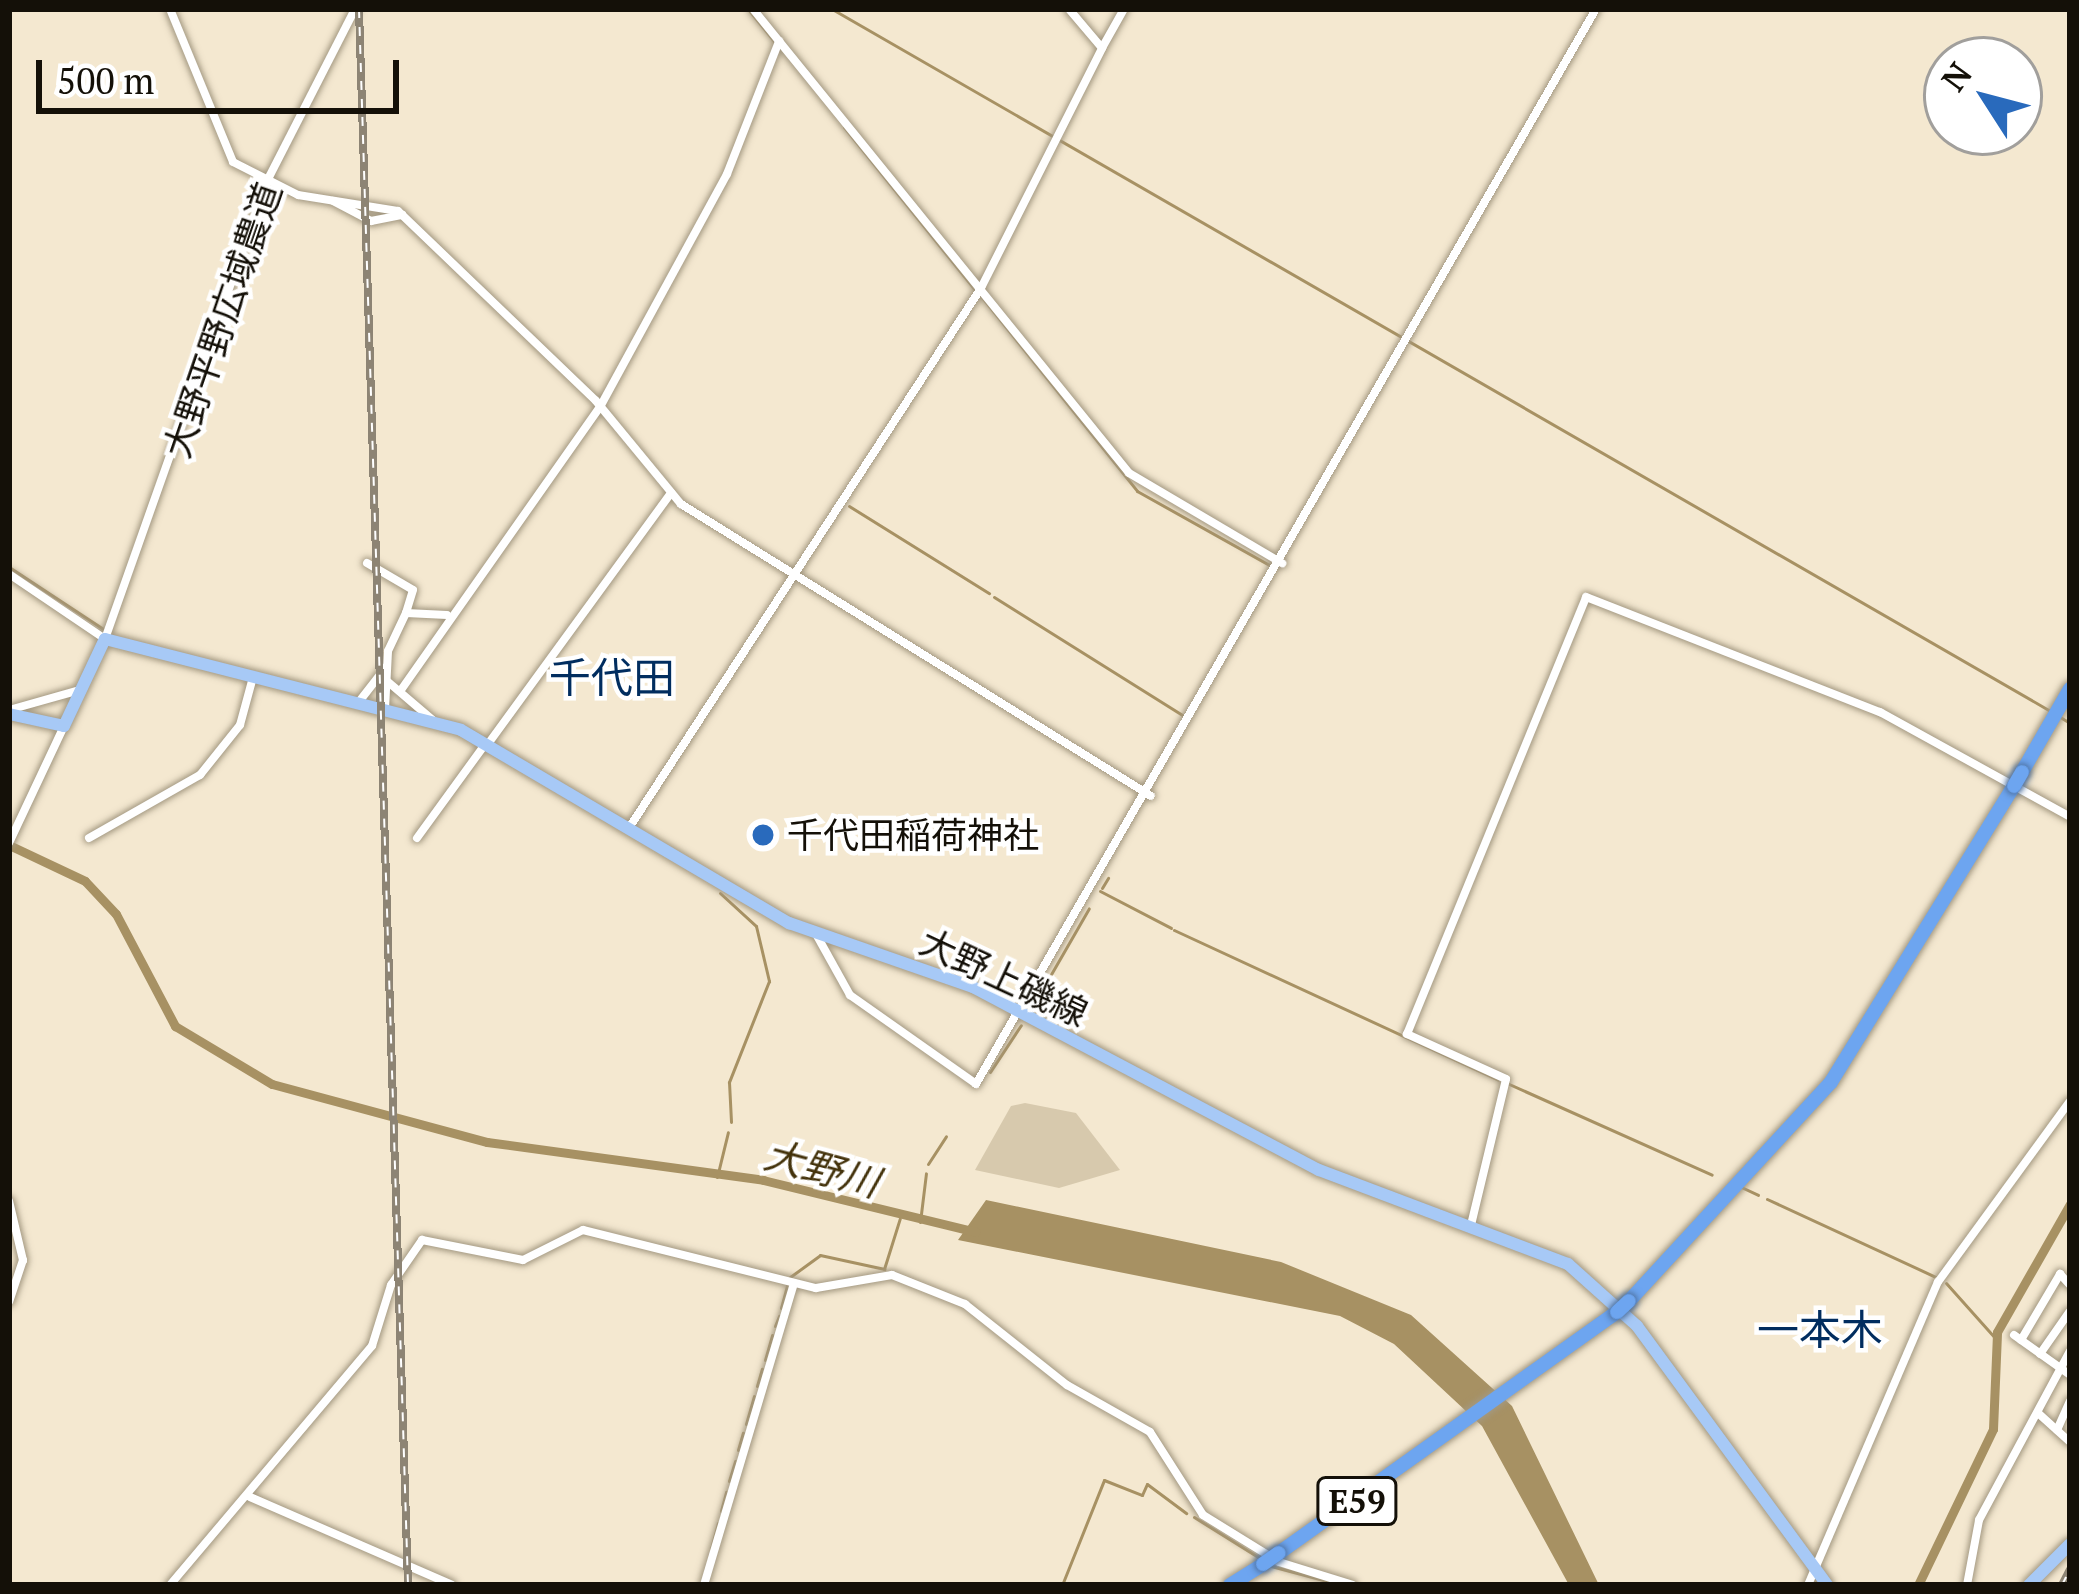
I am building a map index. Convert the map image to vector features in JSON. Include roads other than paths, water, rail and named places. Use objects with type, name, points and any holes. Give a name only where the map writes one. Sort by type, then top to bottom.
[{"type":"highway","name":"E59","points":[[1230,1585],[1435,1450],[1543,1372],[1623,1307],[1746,1185],[1856,1048],[1949,900],[2070,689]]},
{"type":"main road","name":"大野上磯線","points":[[105,639],[435,722],[487,744],[628,830],[816,934],[1024,1013],[1294,1158],[1568,1264],[1615,1300],[1827,1585]]},
{"type":"main road","points":[[9,712],[64,726],[105,639]]},
{"type":"main road","points":[[2029,1585],[2070,1544]]},
{"type":"street","points":[[170,9],[214,137],[267,181],[404,215],[600,407],[671,493],[1151,796]]},
{"type":"street","name":"大野平野広域農道","points":[[105,639],[267,181],[355,9]]},
{"type":"street","points":[[753,9],[1139,483],[1282,563]]},
{"type":"street","points":[[1069,9],[1102,48]]},
{"type":"street","points":[[628,830],[981,288],[1124,9]]},
{"type":"street","points":[[816,934],[850,995],[976,1084],[1024,1013],[1151,796],[1596,9]]},
{"type":"street","points":[[401,690],[448,616],[600,407],[727,174],[777,43]]},
{"type":"street","points":[[328,198],[371,221],[404,215]]},
{"type":"street","points":[[418,838],[671,493]]},
{"type":"street","points":[[358,703],[386,668],[413,590],[367,563]]},
{"type":"street","points":[[9,574],[105,639]]},
{"type":"street","points":[[1471,1225],[1506,1079],[1407,1034],[1589,595],[1880,712],[2070,817]]},
{"type":"street","points":[[406,614],[448,616]]},
{"type":"street","points":[[385,710],[386,668]]},
{"type":"street","points":[[89,838],[200,775],[240,725],[253,676]]},
{"type":"street","points":[[386,680],[435,722]]},
{"type":"street","points":[[9,712],[81,690]]},
{"type":"street","points":[[9,843],[64,726]]},
{"type":"street","points":[[1808,1585],[1934,1289],[2070,1101]]},
{"type":"street","points":[[9,1201],[23,1260],[9,1302]]},
{"type":"street","points":[[170,1585],[372,1346],[391,1285],[426,1237],[523,1260],[594,1230],[794,1283],[892,1275],[965,1304],[1067,1385],[1150,1432],[1203,1515],[1279,1562],[1353,1585]]},
{"type":"street","points":[[2070,1285],[2060,1274],[2018,1338],[2070,1375]]},
{"type":"street","points":[[704,1585],[794,1283]]},
{"type":"street","points":[[2040,1354],[2070,1311]]},
{"type":"street","points":[[1967,1585],[1979,1520],[2070,1352]]},
{"type":"street","points":[[2057,1430],[2069,1405]]},
{"type":"street","points":[[2038,1413],[2070,1442]]},
{"type":"street","points":[[249,1497],[452,1585]]},
{"type":"waterway","points":[[748,9],[777,45]]},
{"type":"waterway","points":[[832,9],[2052,712]]},
{"type":"waterway","points":[[844,127],[975,290]]},
{"type":"waterway","points":[[981,296],[1137,491],[1271,566]]},
{"type":"waterway","points":[[849,506],[989,593]]},
{"type":"waterway","points":[[9,567],[105,630]]},
{"type":"waterway","points":[[994,597],[1185,717]]},
{"type":"waterway","points":[[2060,717],[2070,723]]},
{"type":"waterway","name":"大野川","points":[[9,845],[85,881],[116,914],[175,1026],[272,1084],[487,1142],[763,1180],[976,1232]]},
{"type":"waterway","points":[[1102,888],[1108,878]]},
{"type":"waterway","points":[[1100,891],[1171,928]]},
{"type":"waterway","points":[[720,893],[756,926],[769,981],[729,1082],[731,1122]]},
{"type":"waterway","points":[[1031,1009],[1089,908]]},
{"type":"waterway","points":[[1174,930],[1498,1080]]},
{"type":"waterway","points":[[990,1072],[1021,1025]]},
{"type":"waterway","points":[[1509,1084],[1712,1175]]},
{"type":"waterway","points":[[717,1177],[728,1132]]},
{"type":"waterway","points":[[928,1164],[946,1136]]},
{"type":"waterway","points":[[920,1222],[926,1173]]},
{"type":"waterway","points":[[1739,1186],[1758,1195]]},
{"type":"waterway","points":[[1767,1199],[1936,1277]]},
{"type":"waterway","points":[[1918,1585],[1993,1429],[1997,1332],[2070,1204]]},
{"type":"waterway","points":[[790,1277],[820,1255],[884,1269],[900,1218]]},
{"type":"waterway","points":[[1946,1283],[1996,1339]]},
{"type":"waterway","points":[[781,1308],[787,1286]]},
{"type":"waterway","points":[[775,1326],[779,1316]]},
{"type":"waterway","points":[[765,1360],[772,1335]]},
{"type":"waterway","points":[[757,1386],[762,1369]]},
{"type":"waterway","points":[[746,1424],[754,1396]]},
{"type":"waterway","points":[[738,1450],[743,1433]]},
{"type":"waterway","points":[[729,1481],[735,1461]]},
{"type":"waterway","points":[[1062,1585],[1104,1480],[1142,1495],[1147,1484],[1186,1513]]},
{"type":"waterway","points":[[721,1511],[726,1492]]},
{"type":"waterway","points":[[1194,1517],[1258,1557]]},
{"type":"waterway","points":[[711,1549],[718,1523]]},
{"type":"waterway","points":[[1271,1566],[1331,1582]]},
{"type":"railway","points":[[359,9],[408,1585]]},
{"type":"railway","points":[[2062,1585],[2070,1569]]},
{"type":"place","name":"千代田稲荷神社","points":[[763,835]]},
{"type":"district","name":"千代田","points":[[612,677]]},
{"type":"district","name":"一本木","points":[[1820,1329]]}]
